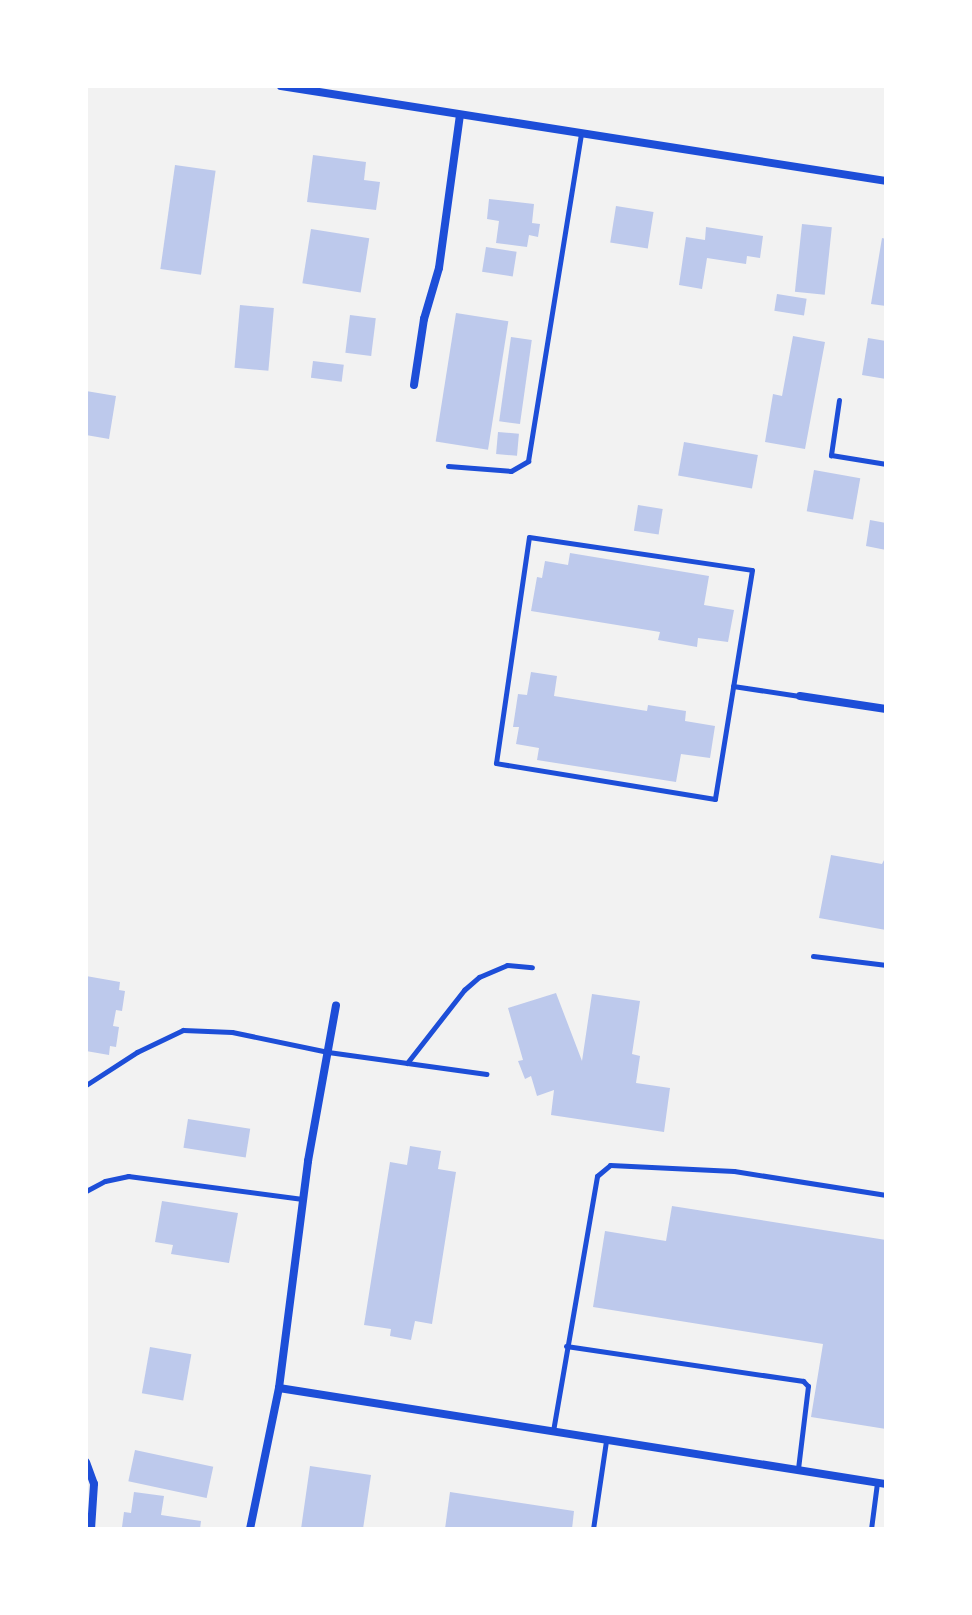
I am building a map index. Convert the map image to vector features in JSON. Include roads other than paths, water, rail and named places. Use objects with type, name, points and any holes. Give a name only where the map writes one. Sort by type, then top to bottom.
[{"type":"street","points":[[281,86],[886,181]]},
{"type":"street","points":[[414,385],[424,319],[439,268],[460,115]]},
{"type":"street","points":[[800,696],[886,709]]},
{"type":"street","points":[[250,1529],[279,1388],[303,1199],[336,1005]]},
{"type":"street","points":[[279,1388],[882,1484]]},
{"type":"street","points":[[86,1462],[94,1475],[91,1529]]},
{"type":"lane","points":[[448,466],[511,471],[528,461],[581,134]]},
{"type":"lane","points":[[839,400],[831,455],[886,464]]},
{"type":"lane","points":[[529,537],[752,570],[733,686],[715,799],[496,763],[529,537]]},
{"type":"lane","points":[[733,686],[800,696]]},
{"type":"lane","points":[[813,956],[886,965]]},
{"type":"lane","points":[[407,1063],[464,990],[479,977],[507,965],[532,967]]},
{"type":"lane","points":[[86,1085],[137,1052],[183,1030],[232,1032],[328,1052],[486,1074]]},
{"type":"lane","points":[[553,1431],[597,1176],[610,1165],[734,1171],[886,1195]]},
{"type":"lane","points":[[86,1191],[105,1181],[128,1176],[303,1199]]},
{"type":"lane","points":[[566,1346],[803,1381],[808,1386],[798,1469]]},
{"type":"lane","points":[[593,1529],[606,1440]]},
{"type":"lane","points":[[871,1529],[882,1484]]}]
